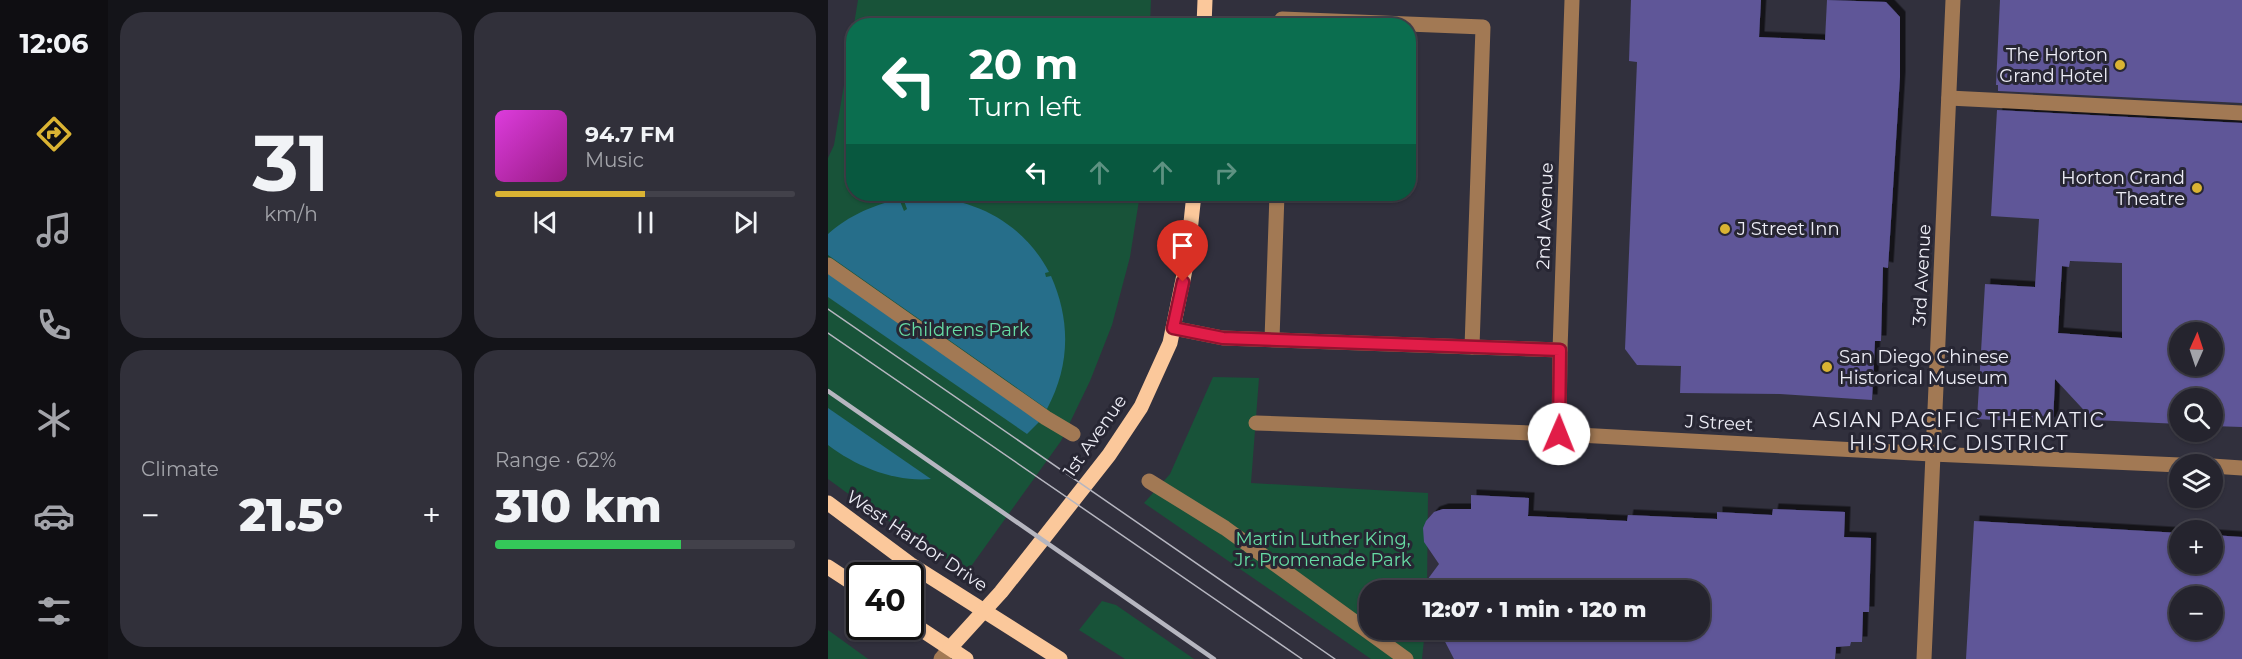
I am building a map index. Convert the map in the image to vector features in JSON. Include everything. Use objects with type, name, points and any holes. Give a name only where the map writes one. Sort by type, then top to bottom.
[{"type":"main road","points":[[1204,18],[1205,0]]},
{"type":"main road","name":"1st Avenue","points":[[946,654],[985,610],[1103,462],[1141,406],[1170,344],[1187,260],[1193,201]]},
{"type":"main road","name":"West Harbor Drive","points":[[828,503],[910,564],[1060,659]]},
{"type":"main road","points":[[828,567],[846,579]]},
{"type":"main road","points":[[924,634],[946,654],[966,659]]},
{"type":"street","name":"2nd Avenue","points":[[1559,434],[1572,0]]},
{"type":"street","name":"3rd Avenue","points":[[1924,659],[1953,0]]},
{"type":"street","points":[[1416,24],[1483,27],[1472,347]]},
{"type":"street","points":[[1949,98],[2242,113]]},
{"type":"street","points":[[1272,339],[1277,201]]},
{"type":"street","points":[[828,265],[1046,418],[1073,434]]},
{"type":"street","points":[[1173,328],[1223,338],[1560,350]]},
{"type":"street","name":"J Street","points":[[1256,423],[1559,434],[2169,465]]},
{"type":"street","points":[[2223,467],[2242,468]]},
{"type":"street","points":[[1149,481],[1225,528],[1406,659]]},
{"type":"green space","name":"Childrens Park","points":[[858,0],[1151,0],[1150,18],[855,18]]},
{"type":"green space","name":"Childrens Park","points":[[846,72],[846,201],[1139,201],[1130,257],[1112,325],[1090,381],[1061,441],[967,572],[828,479],[828,158],[834,145]]},
{"type":"green space","name":"Martin Luther King, Jr. Promenade Park","points":[[1213,377],[1259,378],[1251,483],[1428,493],[1427,580],[1359,580],[1359,640],[1424,640],[1422,659],[1371,659],[1144,503],[1170,474]]},
{"type":"green space","points":[[1102,601],[1116,605],[1194,659],[1125,659],[1079,630]]},
{"type":"green space","points":[[828,630],[864,656],[868,659],[828,659]]},
{"type":"water","points":[[892,201],[900,201],[904,211],[907,209],[904,201],[956,201],[979,208],[996,216],[1011,227],[1038,255],[1049,272],[1045,273],[1046,277],[1051,276],[1058,293],[1065,327],[1064,360],[1055,393],[1047,409],[828,255],[828,234],[853,216]]},
{"type":"water","points":[[828,273],[1039,422],[1027,434],[828,297]]},
{"type":"water","points":[[828,408],[931,479],[890,475],[864,466],[839,453],[828,445]]},
{"type":"building","points":[[1631,0],[1761,0],[1759,37],[1825,40],[1827,0],[1886,2],[1900,17],[1900,77],[1888,268],[1883,267],[1881,341],[1875,341],[1872,400],[1780,394],[1680,393],[1681,366],[1637,365],[1625,349],[1637,62],[1629,61]]},
{"type":"building","name":"The Horton Grand Hotel","points":[[2000,0],[2242,0],[2242,103],[1998,91],[1998,85],[1996,85]]},
{"type":"building","points":[[1997,110],[2242,123],[2242,427],[2223,426],[2223,388],[2169,388],[2169,423],[2093,420],[2055,379],[2053,423],[1977,419],[1985,284],[2035,287],[2039,219],[1991,216]],"holes":[[[2070,261],[2122,263],[2122,338],[2058,333],[2062,266],[2069,267]]]},
{"type":"building","points":[[1471,495],[1529,498],[1528,516],[1627,521],[1628,515],[1717,519],[1717,512],[1772,515],[1773,509],[1845,512],[1844,537],[1871,538],[1869,612],[1863,612],[1862,642],[1851,642],[1850,646],[1836,647],[1835,659],[1454,659],[1444,640],[1710,640],[1710,580],[1427,580],[1439,564],[1424,542],[1423,528],[1426,521],[1434,512],[1443,509],[1471,509]]},
{"type":"building","points":[[1974,521],[2169,532],[2169,574],[2223,574],[2223,536],[2242,537],[2242,659],[1966,659]]},
{"type":"tram line","points":[[828,309],[1335,659]]},
{"type":"tram line","points":[[828,333],[1302,659]]},
{"type":"railway","points":[[828,391],[1214,659]]},
{"type":"place","name":"The Horton Grand Hotel","points":[[2120,65]]},
{"type":"place","name":"Horton Grand Theatre","points":[[2197,188]]},
{"type":"place","name":"J Street Inn","points":[[1725,229]]},
{"type":"place","name":"San Diego Chinese Historical Museum","points":[[1827,367]]},
{"type":"district","name":"ASIAN PACIFIC THEMATIC HISTORIC DISTRICT","points":[[1959,432]]},
{"type":"route","points":[[1183,282],[1173,328],[1223,338],[1560,350],[1559,434]]}]
